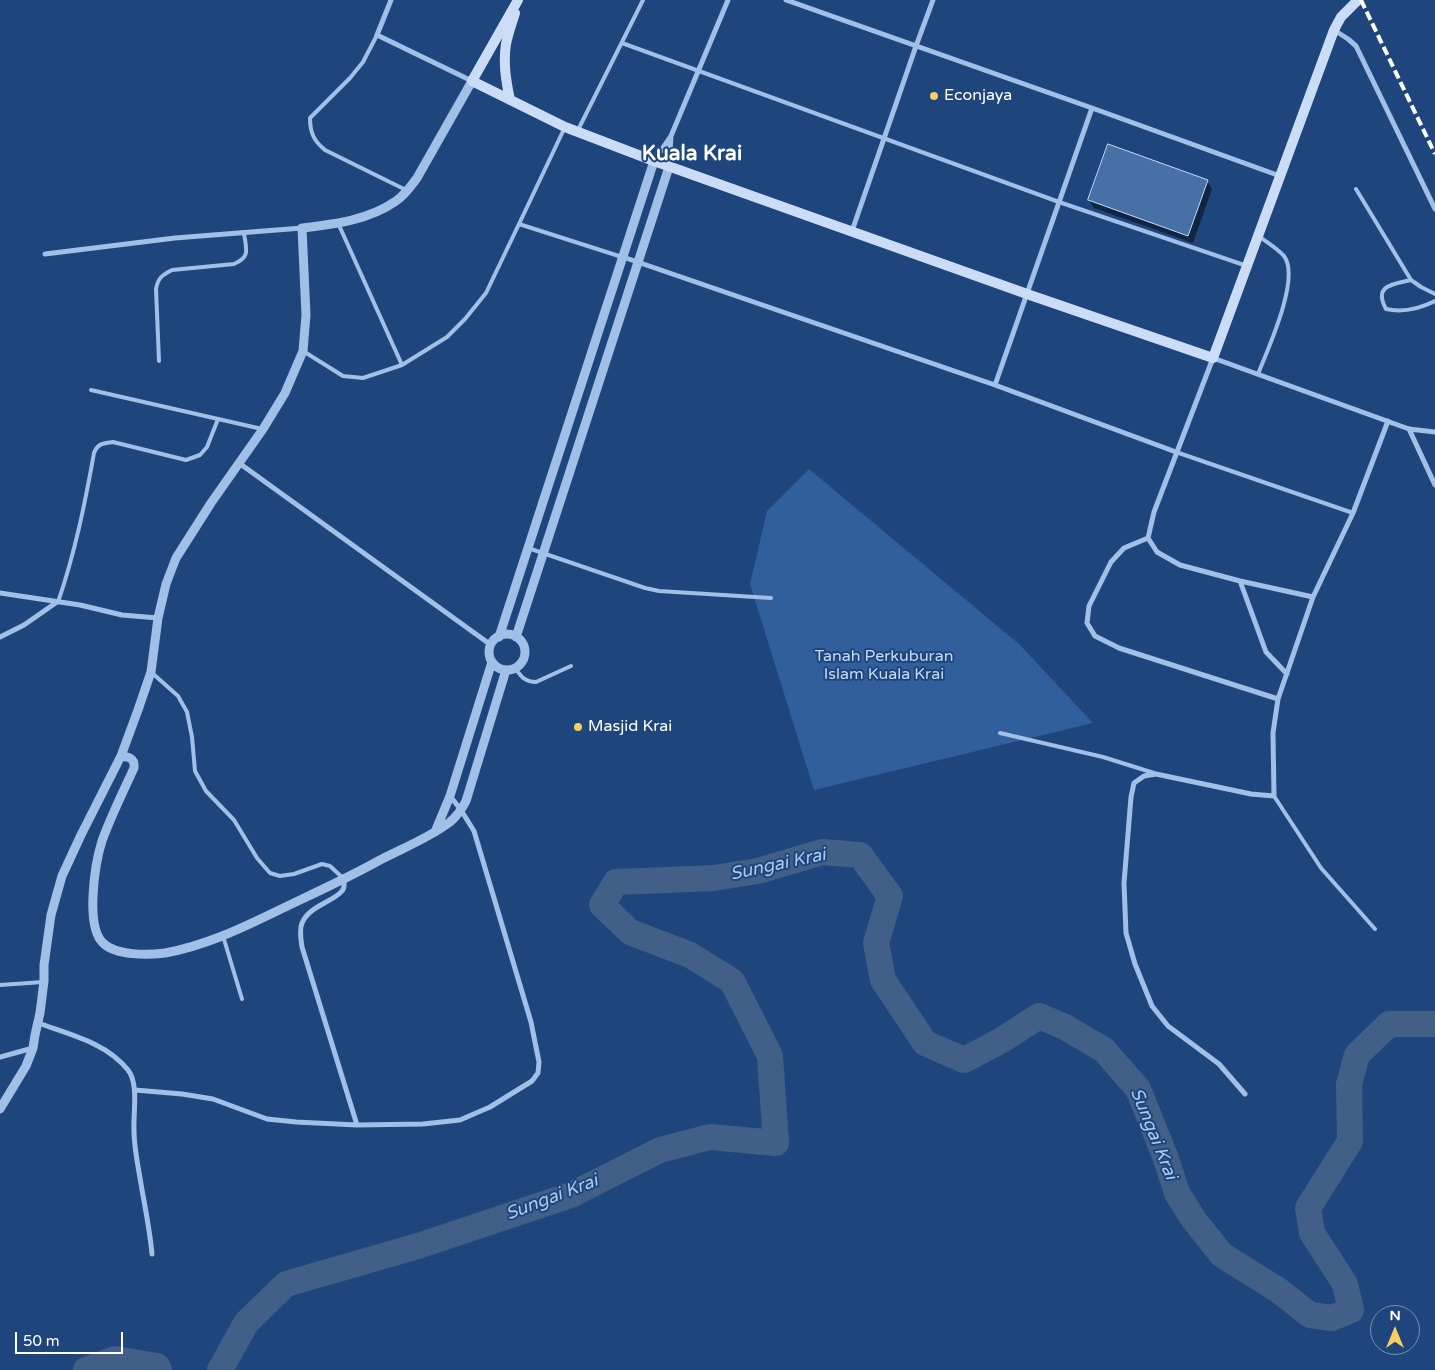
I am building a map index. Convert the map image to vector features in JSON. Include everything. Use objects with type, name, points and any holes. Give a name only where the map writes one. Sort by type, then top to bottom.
[{"type":"main road","points":[[518,0],[472,81],[565,127],[669,167],[1213,358],[1334,30],[1340,17],[1358,0]]},
{"type":"main road","points":[[510,100],[505,75],[506,45],[518,0]]},
{"type":"street","points":[[45,254],[175,238],[302,228],[338,223],[377,212],[397,200],[417,178],[472,81],[377,35],[392,0]]},
{"type":"street","points":[[499,636],[654,161],[671,136],[728,0]]},
{"type":"street","points":[[786,0],[1280,176]]},
{"type":"street","points":[[852,232],[933,0]]},
{"type":"street","points":[[1334,30],[1356,46],[1435,209]]},
{"type":"street","points":[[995,385],[1092,108]]},
{"type":"street","points":[[516,637],[669,167],[671,136]]},
{"type":"street","points":[[0,1108],[26,1066],[33,1048],[44,981],[44,965],[51,915],[62,876],[121,756],[151,672],[158,618],[166,584],[176,558],[211,503],[263,429],[285,393],[303,351],[306,315],[302,228]]},
{"type":"street","points":[[623,257],[995,385],[1176,452]]},
{"type":"street","points":[[1313,597],[1240,581],[1180,565],[1157,552],[1148,538],[1154,512],[1213,358],[1388,422],[1409,429],[1435,432]]},
{"type":"street","points":[[1245,1094],[1219,1064],[1168,1026],[1152,1006],[1135,964],[1126,933],[1124,883],[1131,797],[1134,783],[1144,776],[1156,774],[1251,794],[1274,796],[1274,733],[1278,699],[1313,597],[1353,513],[1388,422]]},
{"type":"street","points":[[1423,431],[1435,428]]},
{"type":"street","points":[[1409,429],[1435,485]]},
{"type":"street","points":[[239,464],[490,645]]},
{"type":"street","points":[[1148,538],[1124,548],[1111,562],[1089,606],[1087,624],[1095,636],[1119,648],[1278,699]]},
{"type":"street","points":[[1240,581],[1266,652],[1286,674]]},
{"type":"street","points":[[0,593],[80,605],[122,615],[158,618]]},
{"type":"street","points":[[0,637],[24,625],[58,602]]},
{"type":"street","points":[[499,636],[516,637],[523,645],[524,656],[519,665],[510,669],[496,667],[492,662],[489,651],[490,645],[499,636]]},
{"type":"street","points":[[434,832],[450,796],[492,662]]},
{"type":"street","points":[[121,756],[129,757],[133,760],[134,768],[98,854],[92,907],[95,929],[102,943],[114,951],[136,954],[164,953],[224,936],[344,880],[451,821],[466,801],[510,669]]},
{"type":"street","points":[[134,1090],[213,1099],[267,1119],[357,1125],[422,1124],[460,1120],[490,1107],[532,1081],[538,1074],[539,1062],[531,1022],[474,831],[450,796]]},
{"type":"street","points":[[344,880],[342,891],[319,905],[306,917],[302,924],[301,933],[302,947],[357,1125]]},
{"type":"street","points":[[38,1023],[86,1040],[110,1053],[129,1071],[134,1090],[136,1156],[152,1254]]},
{"type":"street","points":[[0,1056],[33,1048]]},
{"type":"lane","points":[[577,132],[643,0]]},
{"type":"lane","points":[[377,35],[363,62],[310,118],[310,130],[316,142],[325,150],[407,190]]},
{"type":"lane","points":[[622,43],[1059,202],[1247,266]]},
{"type":"lane","points":[[303,351],[343,376],[363,378],[402,365],[447,337],[465,319],[486,293],[565,127]]},
{"type":"lane","points":[[1356,189],[1411,280],[1435,294]]},
{"type":"lane","points":[[338,223],[402,365]]},
{"type":"lane","points":[[519,224],[623,257]]},
{"type":"lane","points":[[159,361],[156,289],[158,280],[172,270],[234,264],[243,260],[246,254],[244,233]]},
{"type":"lane","points":[[1258,235],[1285,257],[1289,271],[1287,295],[1258,374]]},
{"type":"lane","points":[[1411,280],[1388,285],[1382,291],[1381,300],[1386,309],[1396,311],[1417,309],[1435,301]]},
{"type":"lane","points":[[90,390],[263,429]]},
{"type":"lane","points":[[58,602],[84,512],[94,453],[97,447],[102,443],[113,442],[186,460],[200,455],[207,447],[218,419]]},
{"type":"lane","points":[[1176,452],[1353,513]]},
{"type":"lane","points":[[528,548],[645,588],[659,591],[771,598]]},
{"type":"lane","points":[[510,669],[524,680],[536,682],[571,666]]},
{"type":"lane","points":[[151,672],[178,696],[187,712],[192,737],[195,771],[206,791],[234,820],[257,858],[270,873],[280,876],[294,874],[322,864],[330,866],[344,880]]},
{"type":"lane","points":[[1000,733],[1103,757],[1156,774]]},
{"type":"lane","points":[[1274,796],[1321,868],[1375,929]]},
{"type":"lane","points":[[224,936],[242,999]]},
{"type":"lane","points":[[0,985],[44,981]]},
{"type":"green space","name":"Tanah Perkuburan Islam Kuala Krai","points":[[809,469],[1019,644],[1093,723],[814,790],[750,584],[767,511]]},
{"type":"building","points":[[1108,144],[1208,180],[1188,236],[1088,200]]},
{"type":"waterway","name":"Sungai Krai","points":[[220,1370],[246,1323],[286,1284],[418,1246],[571,1195],[660,1150],[710,1137],[776,1143],[770,1056],[732,981],[690,955],[630,932],[602,905],[616,882],[714,878],[758,871],[822,852],[860,855],[890,896],[876,943],[883,980],[925,1043],[964,1060],[1002,1040],[1039,1016],[1065,1027],[1104,1050],[1138,1089],[1165,1156],[1177,1193],[1194,1220],[1222,1255],[1278,1290],[1310,1315],[1332,1318],[1351,1310],[1345,1284],[1312,1233],[1308,1208],[1350,1141],[1349,1084],[1357,1055],[1389,1024],[1435,1024]]},
{"type":"waterway","name":"Sungai Krai","points":[[86,1370],[115,1359],[157,1366],[159,1370]]},
{"type":"railway","points":[[1361,0],[1435,154]]},
{"type":"place","name":"Econjaya","points":[[934,96]]},
{"type":"place","name":"Masjid Krai","points":[[578,727]]},
{"type":"district","name":"Kuala Krai","points":[[692,154]]}]
